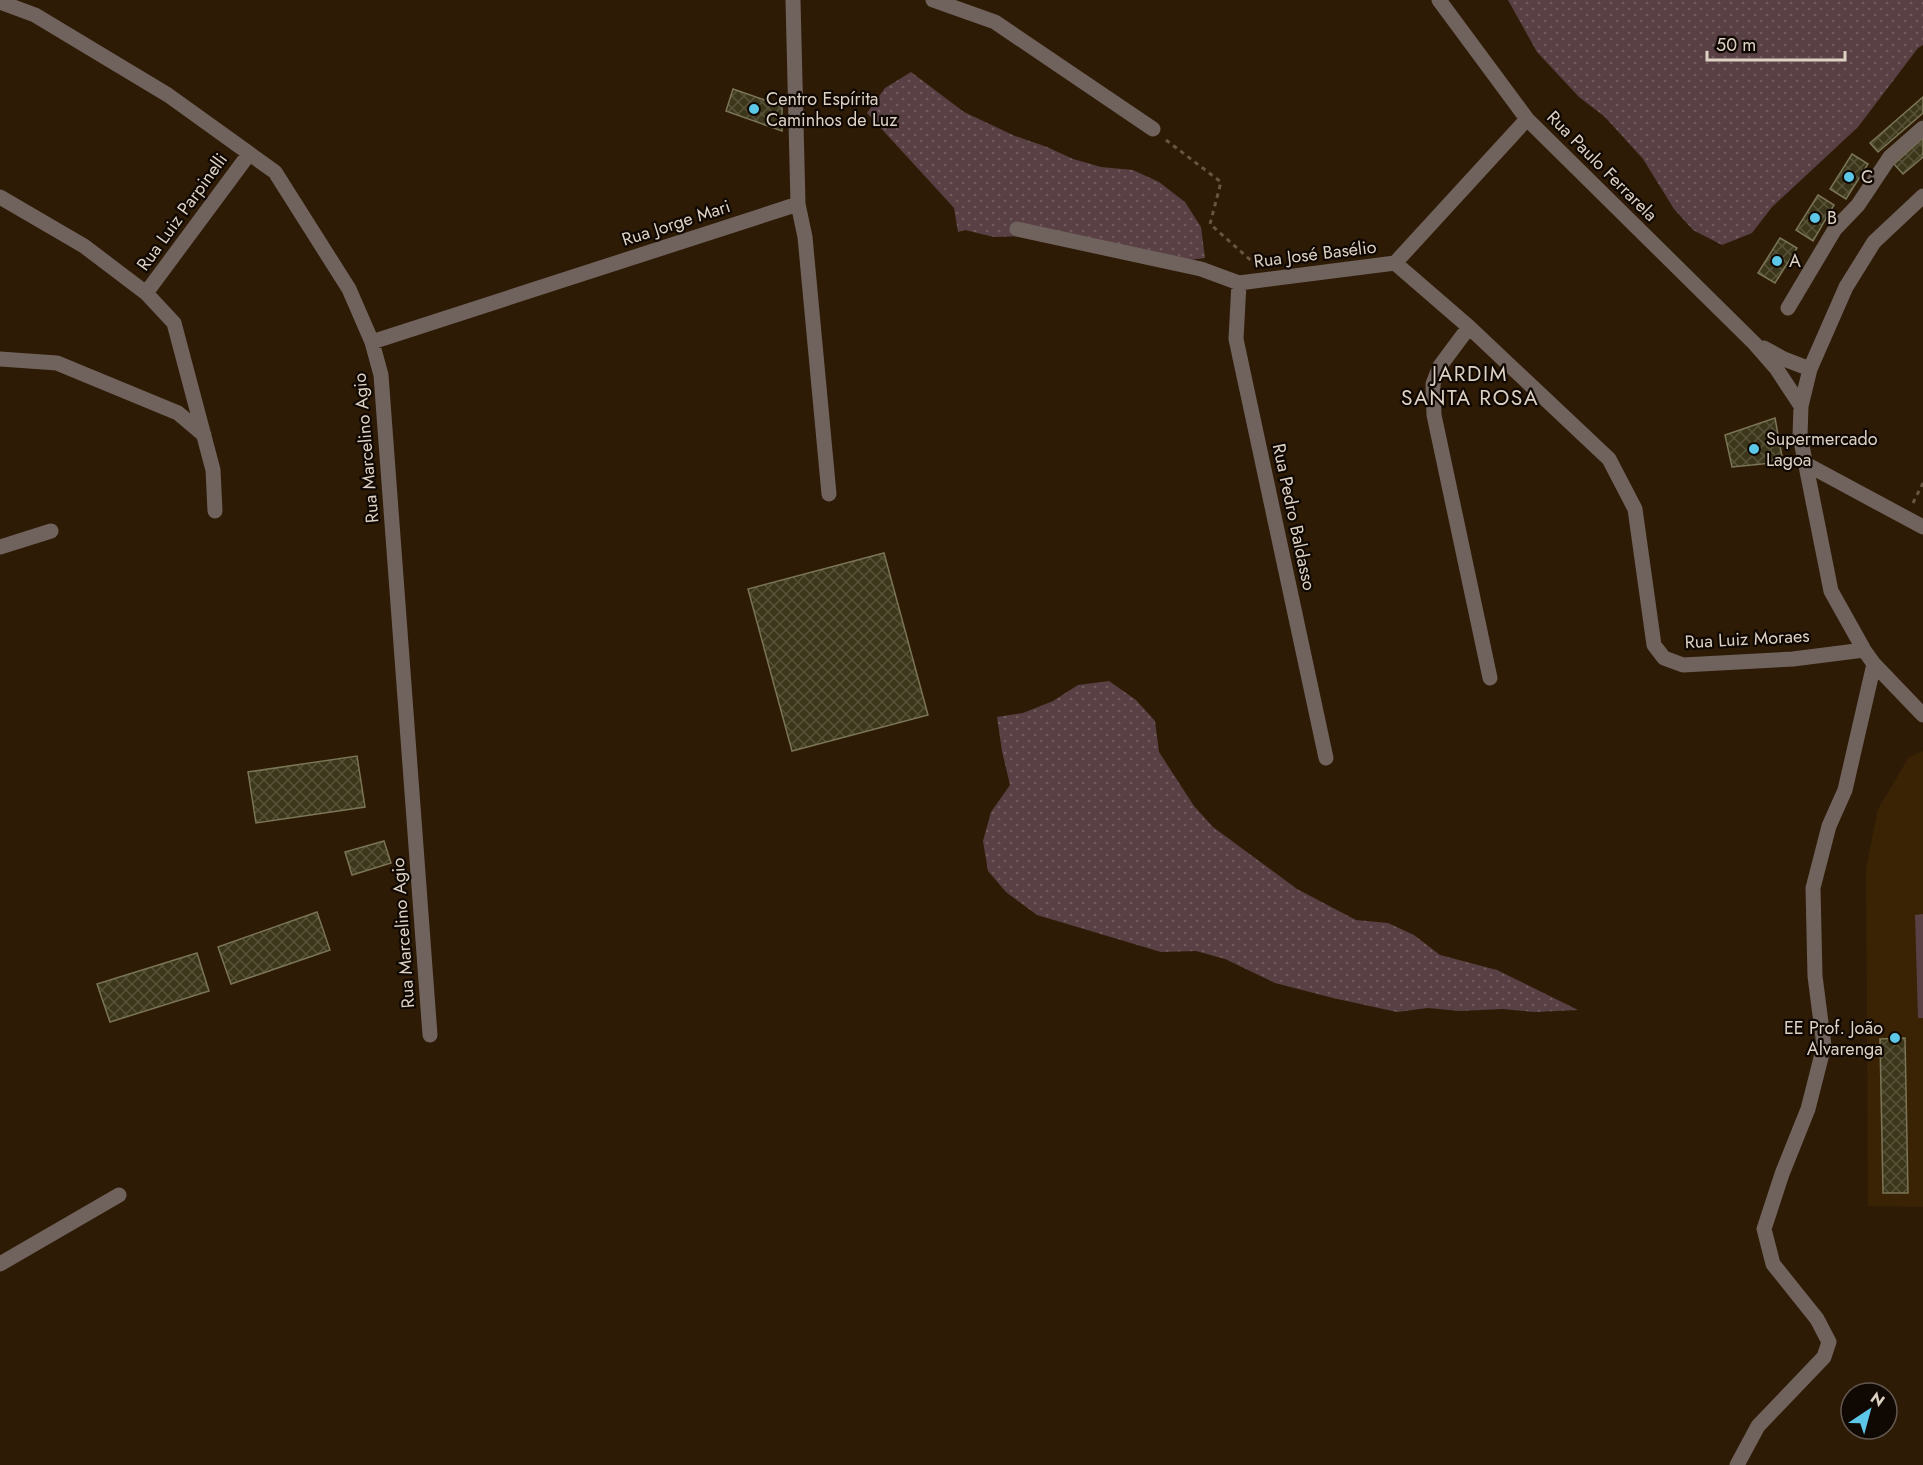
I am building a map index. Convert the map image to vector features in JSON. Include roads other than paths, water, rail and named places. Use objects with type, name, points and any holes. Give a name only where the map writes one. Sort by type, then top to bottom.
[{"type":"street","points":[[23,0],[34,15]]},
{"type":"street","points":[[793,0],[798,204],[805,237],[829,494]]},
{"type":"street","points":[[933,0],[995,22],[1153,129]]},
{"type":"street","name":"Rua Paulo Ferrarela","points":[[1439,0],[1527,119],[1755,344],[1776,368],[1801,406]]},
{"type":"street","name":"Rua Marcelino Agio","points":[[0,2],[34,15],[168,95],[275,172],[349,289],[372,342],[381,375],[430,1035]]},
{"type":"street","name":"Rua José Basélio","points":[[1017,229],[1201,269],[1239,283],[1395,263],[1527,119]]},
{"type":"street","points":[[1788,308],[1835,229],[1858,205],[1890,157],[1923,128]]},
{"type":"street","name":"Rua Luiz Parpinelli","points":[[146,293],[249,154]]},
{"type":"street","points":[[1923,196],[1874,242],[1846,287],[1810,369],[1801,406],[1800,436],[1831,591],[1874,664],[1923,715]]},
{"type":"street","points":[[0,197],[84,246],[146,293],[174,323],[213,470],[215,511]]},
{"type":"street","name":"Rua Jorge Mari","points":[[372,342],[798,204]]},
{"type":"street","name":"Rua Luiz Moraes","points":[[1395,263],[1469,327],[1609,459],[1635,509],[1654,645],[1664,658],[1683,664],[1793,659],[1864,650]]},
{"type":"street","name":"Rua Pedro Baldasso","points":[[1239,283],[1236,339],[1326,758]]},
{"type":"street","points":[[1469,327],[1440,366],[1433,384],[1434,415],[1490,678]]},
{"type":"street","name":"Rua Paulo Ferrarela","points":[[1755,344],[1810,369]]},
{"type":"street","points":[[0,359],[57,363],[178,413],[204,435]]},
{"type":"street","points":[[1806,464],[1923,527]]},
{"type":"street","points":[[0,547],[51,531]]},
{"type":"street","points":[[1737,1465],[1758,1426],[1824,1357],[1829,1342],[1817,1318],[1773,1264],[1764,1229],[1782,1174],[1808,1109],[1824,1046],[1815,976],[1813,888],[1829,826],[1845,790],[1874,664]]},
{"type":"street","points":[[0,1264],[119,1195]]},
{"type":"place","name":"Centro Espírita Caminhos de Luz","points":[[754,109]]},
{"type":"place","name":"C","points":[[1849,177]]},
{"type":"place","name":"B","points":[[1815,218]]},
{"type":"place","name":"A","points":[[1777,261]]},
{"type":"place","name":"Supermercado Lagoa","points":[[1754,449]]},
{"type":"place","name":"EE Prof. João Alvarenga","points":[[1895,1038]]},
{"type":"district","name":"JARDIM SANTA ROSA","points":[[1470,386]]}]
